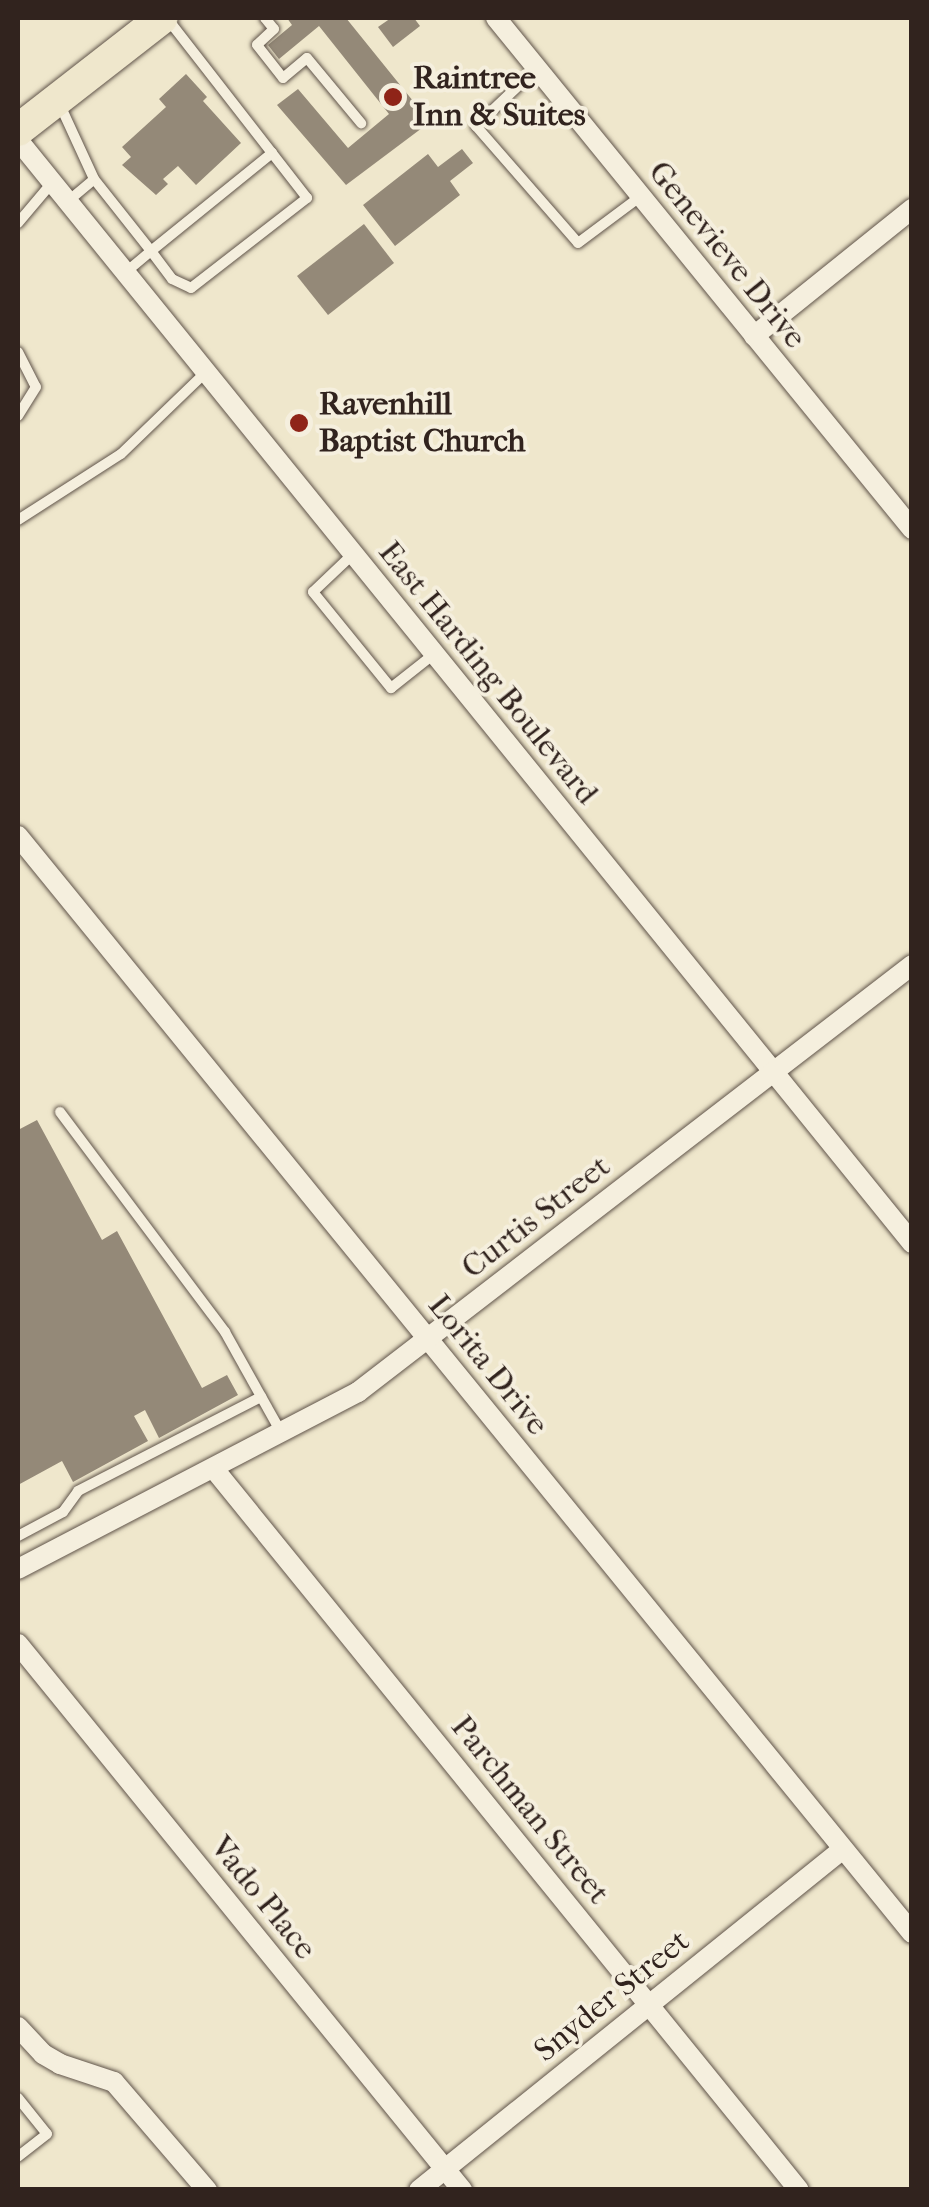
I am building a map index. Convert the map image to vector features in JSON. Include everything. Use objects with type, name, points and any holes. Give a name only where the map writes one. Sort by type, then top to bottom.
[{"type":"main road","points":[[18,130],[164,18]]},
{"type":"street","name":"Genevieve Drive","points":[[496,18],[912,529]]},
{"type":"street","name":"East Harding Boulevard","points":[[18,140],[912,1243]]},
{"type":"street","points":[[754,336],[912,209]]},
{"type":"street","name":"Lorita Drive","points":[[18,836],[912,1933]]},
{"type":"street","name":"Curtis Street","points":[[18,1569],[282,1435],[358,1392],[912,965]]},
{"type":"street","name":"Parchman Street","points":[[214,1469],[799,2190]]},
{"type":"street","name":"Vado Place","points":[[18,1644],[462,2190]]},
{"type":"street","name":"Snyder Street","points":[[419,2190],[843,1849]]},
{"type":"street","points":[[18,2027],[43,2054],[60,2064],[114,2082],[207,2190]]},
{"type":"lane","points":[[57,100],[94,178],[172,278],[191,288],[307,198],[164,18]]},
{"type":"lane","points":[[266,18],[274,29],[257,45],[284,78],[307,58],[361,123]]},
{"type":"lane","points":[[537,68],[476,126],[578,244],[641,196]]},
{"type":"lane","points":[[124,274],[272,153]]},
{"type":"lane","points":[[66,202],[94,178]]},
{"type":"lane","points":[[18,223],[51,184]]},
{"type":"lane","points":[[18,352],[36,388],[18,416]]},
{"type":"lane","points":[[18,520],[121,454],[205,373]]},
{"type":"lane","points":[[352,554],[313,592],[391,688],[434,654]]},
{"type":"lane","points":[[60,1112],[225,1332],[282,1435]]},
{"type":"lane","points":[[18,1536],[63,1512],[78,1491],[261,1397]]},
{"type":"lane","points":[[18,2098],[46,2134],[18,2157]]},
{"type":"building","name":"Raintree Inn & Suites","points":[[287,18],[346,18],[430,122],[346,185],[277,105],[298,89],[348,148],[389,114],[319,26],[279,59],[268,45],[292,25]]},
{"type":"building","points":[[391,18],[414,18],[420,26],[393,47],[378,27]]},
{"type":"building","points":[[186,74],[207,97],[203,101],[241,143],[196,185],[178,166],[163,179],[168,184],[156,195],[122,165],[131,157],[122,147],[166,107],[159,99]]},
{"type":"building","points":[[462,149],[473,163],[450,181],[460,195],[395,246],[363,205],[428,154],[438,167]]},
{"type":"building","points":[[364,224],[394,263],[328,315],[297,276]]},
{"type":"building","points":[[37,1120],[102,1240],[117,1231],[202,1388],[227,1375],[238,1395],[159,1438],[145,1410],[134,1416],[148,1441],[73,1482],[62,1461],[18,1485],[18,1130]]},
{"type":"place","name":"Raintree Inn & Suites","points":[[393,97]]},
{"type":"place","name":"Ravenhill Baptist Church","points":[[299,423]]}]
